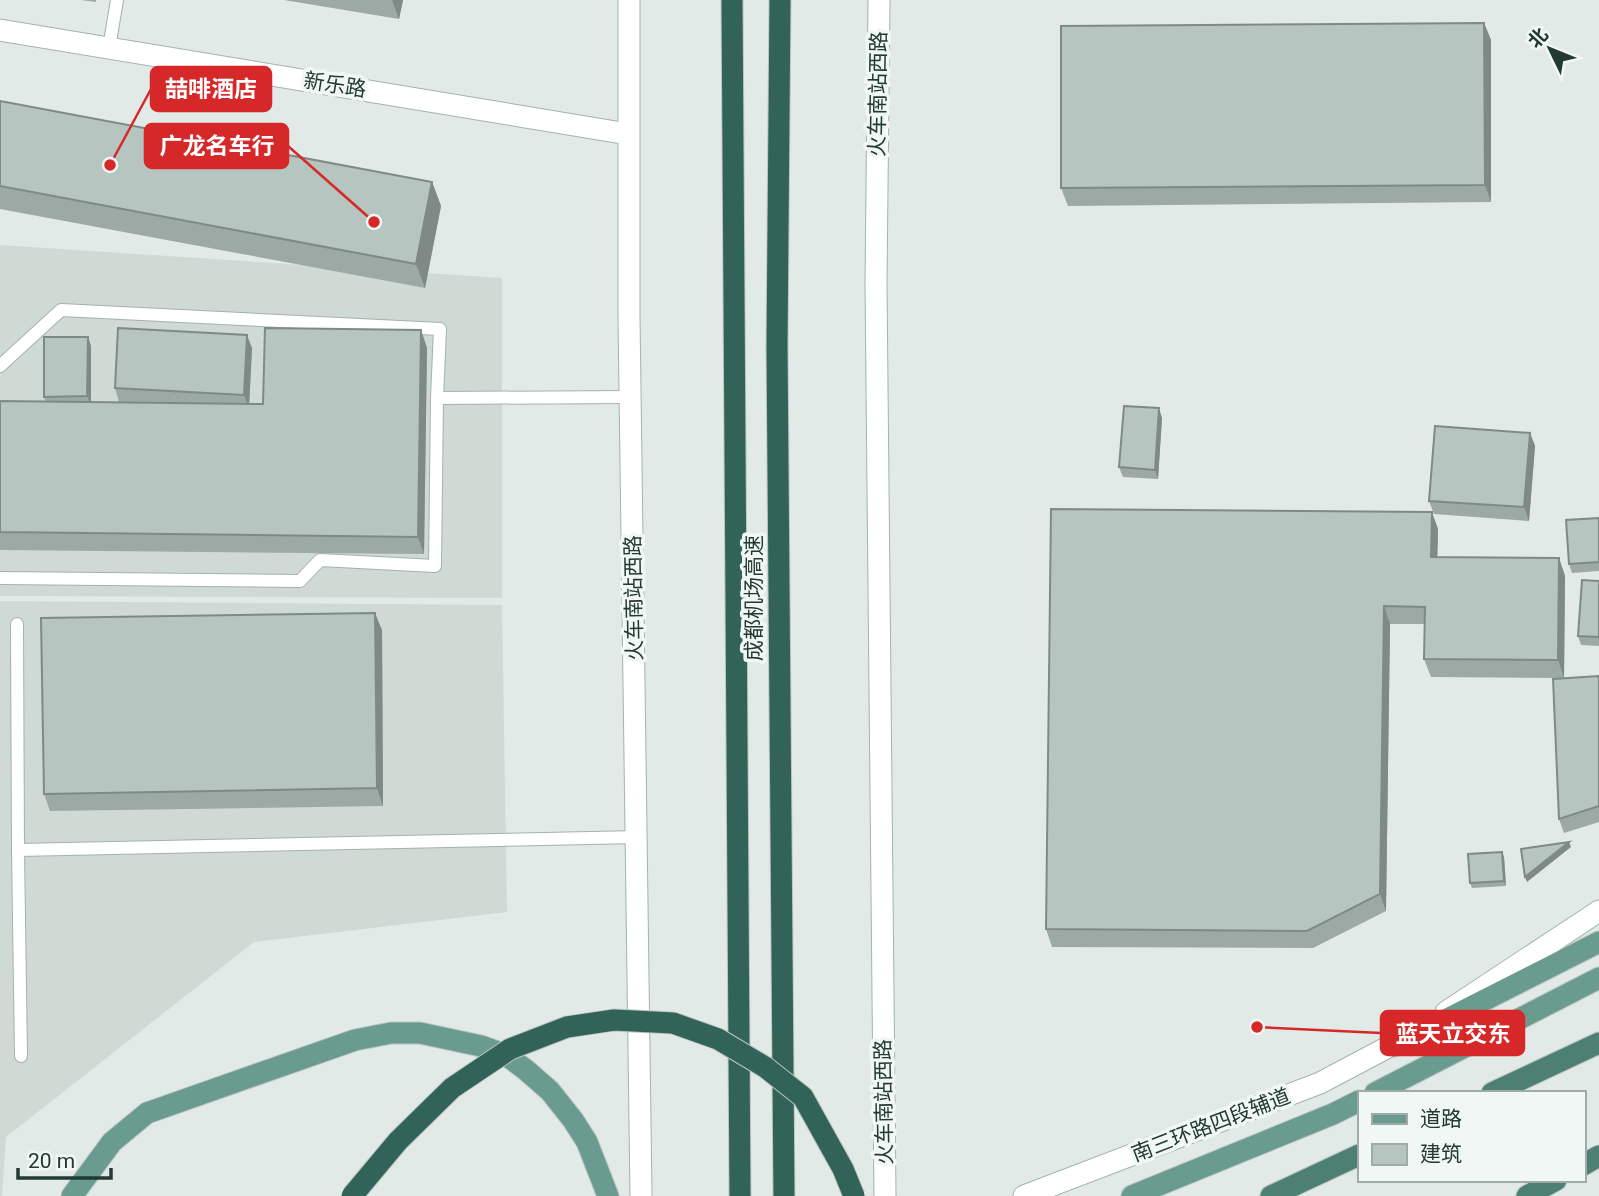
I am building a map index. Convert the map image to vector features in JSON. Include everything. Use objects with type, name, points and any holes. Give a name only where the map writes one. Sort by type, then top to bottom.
[{"type":"highway","name":"成都机场高速","points":[[732,0],[740,1196]]},
{"type":"highway","name":"成都机场高速","points":[[780,0],[777,360],[784,1196]]},
{"type":"highway","points":[[352,1196],[398,1141],[452,1088],[510,1049],[567,1027],[614,1020],[673,1023],[718,1040],[765,1067],[803,1097],[844,1169],[854,1196]]},
{"type":"highway","points":[[1496,1091],[1599,1043]]},
{"type":"highway","points":[[1271,1196],[1358,1155]]},
{"type":"highway","points":[[1527,1196],[1552,1182]]},
{"type":"main road","name":"火车南站西路","points":[[629,0],[628,134],[641,1196]]},
{"type":"main road","name":"火车南站西路","points":[[879,0],[876,283],[885,1196]]},
{"type":"main road","name":"新乐路","points":[[0,30],[628,134]]},
{"type":"main road","name":"南三环路四段辅道","points":[[1024,1196],[1320,1083],[1394,1046],[1599,911]]},
{"type":"main road","points":[[1394,1046],[1599,942]]},
{"type":"main road","points":[[1379,1091],[1599,978]]},
{"type":"main road","points":[[72,1196],[112,1142],[148,1113],[355,1040],[391,1033],[420,1033],[494,1051],[506,1055],[526,1070],[550,1090],[573,1120],[587,1142],[608,1196]]},
{"type":"main road","points":[[1132,1196],[1358,1101]]},
{"type":"lane","points":[[109,48],[117,0]]},
{"type":"lane","points":[[0,366],[61,310],[440,329],[436,398],[435,566],[320,560],[300,581],[0,578]]},
{"type":"lane","points":[[436,398],[631,397]]},
{"type":"lane","points":[[18,625],[21,1056]]},
{"type":"lane","points":[[18,850],[638,837]]},
{"type":"shaded area","points":[[0,245],[502,278],[502,598],[0,596]]},
{"type":"shaded area","points":[[0,601],[502,605],[507,912],[254,942],[6,1137],[2,1196],[0,1196]]},
{"type":"building","points":[[1484,23],[1485,185],[1061,188],[1061,26]]},
{"type":"building","points":[[0,101],[432,182],[416,264],[0,186]]},
{"type":"building","points":[[118,328],[247,335],[244,395],[115,388]]},
{"type":"building","points":[[265,328],[421,330],[418,537],[0,532],[0,401],[263,404]]},
{"type":"building","points":[[44,337],[88,337],[87,396],[44,397]]},
{"type":"building","points":[[1124,406],[1159,408],[1155,470],[1119,467]]},
{"type":"building","points":[[1435,426],[1530,433],[1524,507],[1429,501]]},
{"type":"building","points":[[1051,509],[1432,512],[1431,557],[1559,558],[1558,660],[1424,659],[1425,607],[1384,606],[1380,894],[1307,931],[1046,929]]},
{"type":"building","points":[[1599,518],[1599,562],[1569,564],[1566,520]]},
{"type":"building","points":[[1582,580],[1599,581],[1599,637],[1578,636]]},
{"type":"building","points":[[375,613],[377,788],[44,794],[41,618]]},
{"type":"building","points":[[1599,676],[1599,806],[1559,819],[1553,679]]},
{"type":"building","points":[[1569,842],[1525,877],[1521,849]]},
{"type":"building","points":[[1502,852],[1504,881],[1470,883],[1468,854]]},
{"type":"place","name":"喆啡酒店","points":[[110,165]]},
{"type":"place","name":"广龙名车行","points":[[374,222]]},
{"type":"place","name":"蓝天立交东","points":[[1257,1027]]}]
